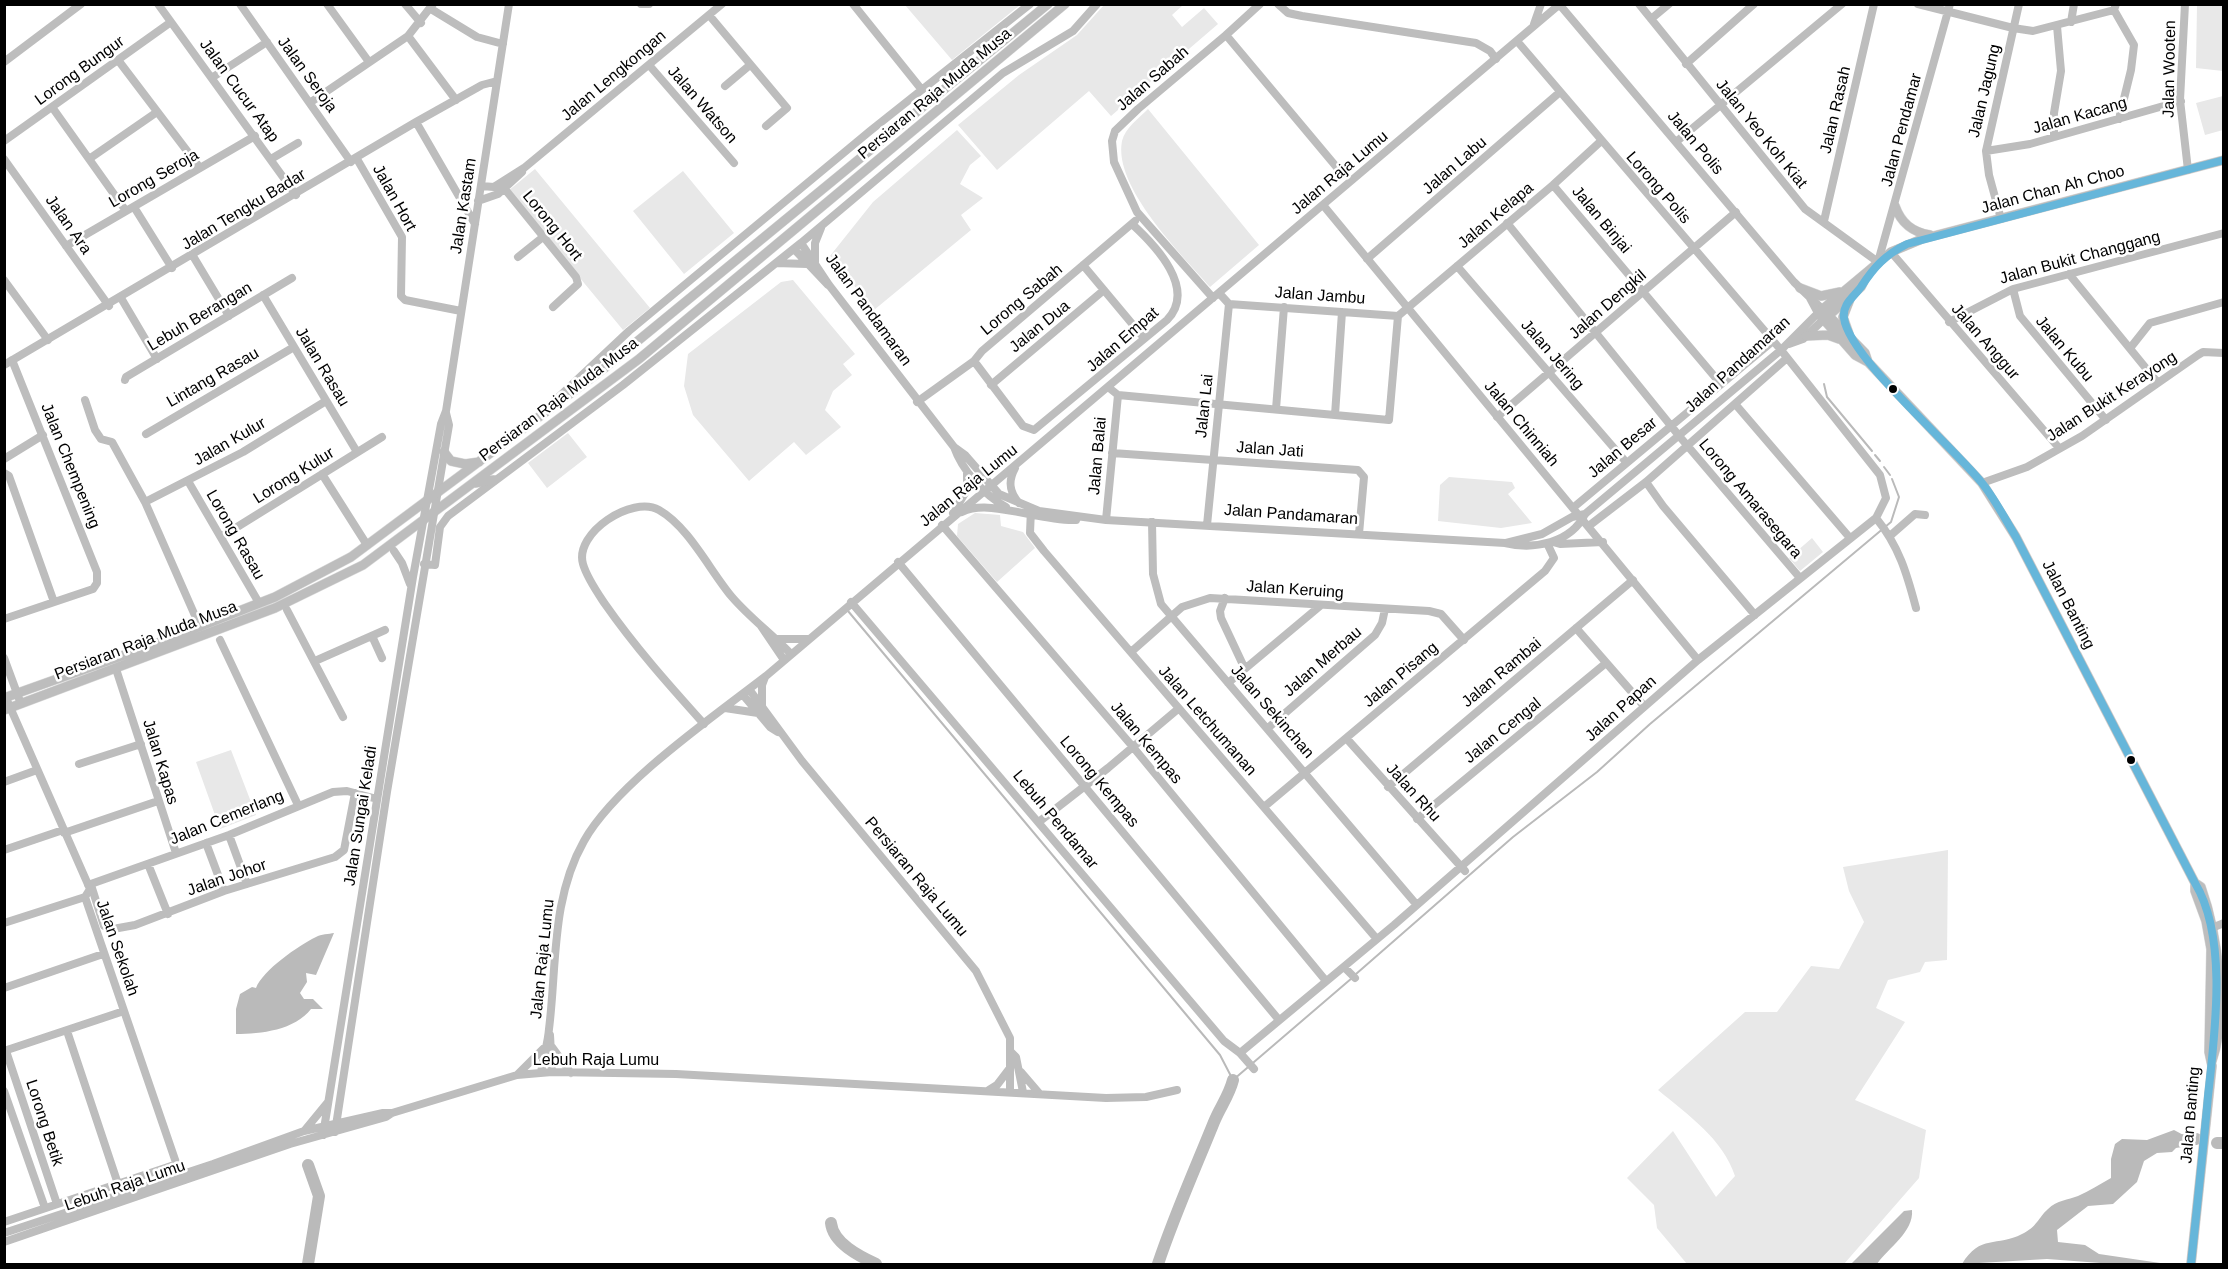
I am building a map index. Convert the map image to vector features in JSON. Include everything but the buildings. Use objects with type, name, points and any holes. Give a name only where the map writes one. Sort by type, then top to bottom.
[{"type":"main road","name":"Persiaran Raja Muda Musa","points":[[5,698],[200,627],[259,603],[325,572],[367,545],[537,420],[781,225],[1048,4]]},
{"type":"main road","name":"Persiaran Raja Muda Musa","points":[[7,709],[116,669],[310,592],[363,565],[639,359],[1065,4]]},
{"type":"main road","name":"Jalan Chan Ah Choo","points":[[1892,252],[1907,244],[1934,236],[2223,160]]},
{"type":"main road","points":[[1895,206],[1900,219],[1908,227],[1934,236]]},
{"type":"main road","points":[[1823,314],[1849,293],[1861,287],[1878,262],[1892,252]]},
{"type":"main road","points":[[1800,288],[1821,296],[1849,293]]},
{"type":"main road","points":[[1803,338],[1828,335],[1846,338],[1843,317],[1849,293]]},
{"type":"main road","name":"Jalan Banting","points":[[1823,314],[1864,353],[1868,362],[1982,483],[2016,537],[2219,925],[2219,963],[2209,1005],[2211,1061],[2191,1264]]},
{"type":"main road","points":[[444,452],[451,462],[465,464],[480,462]]},
{"type":"main road","points":[[471,484],[494,480]]},
{"type":"main road","points":[[2195,883],[2195,891],[2219,963],[2222,1018],[2217,1050],[2211,1061]]},
{"type":"main road","points":[[2211,1027],[2214,1003],[2222,997]]},
{"type":"street","points":[[4,62],[81,4]]},
{"type":"street","name":"Jalan Cucur Atap","points":[[158,4],[213,77],[296,195]]},
{"type":"street","name":"Jalan Seroja","points":[[240,4],[354,160]]},
{"type":"street","points":[[327,4],[369,62]]},
{"type":"street","points":[[405,4],[421,23]]},
{"type":"street","name":"Jalan Kastam","points":[[427,502],[441,424],[446,411],[509,4]]},
{"type":"street","points":[[641,4],[649,4]]},
{"type":"street","name":"Jalan Lengkongan","points":[[481,186],[494,187],[524,168],[722,4]]},
{"type":"street","points":[[853,4],[922,90]]},
{"type":"street","points":[[537,420],[552,401],[629,331],[1030,4]]},
{"type":"street","points":[[424,564],[435,565],[442,522],[494,480],[623,385],[797,246],[1004,73],[1073,31],[1097,4]]},
{"type":"street","name":"Jalan Sabah","points":[[1216,296],[1137,212],[1114,162],[1112,141],[1115,131],[1260,4]]},
{"type":"street","points":[[1278,4],[1288,13],[1302,16],[1476,43],[1490,51],[1496,59]]},
{"type":"street","points":[[1532,28],[1540,12],[1540,4]]},
{"type":"street","name":"Jalan Yeo Koh Kiat","points":[[1639,4],[1805,208],[1878,262]]},
{"type":"street","points":[[1652,19],[1669,4]]},
{"type":"street","points":[[1686,64],[1754,4]]},
{"type":"street","points":[[1676,142],[1842,4]]},
{"type":"street","name":"Jalan Rasah","points":[[1824,221],[1874,4]]},
{"type":"street","points":[[1918,4],[1949,8],[2013,28],[2033,31],[2058,26],[2115,7],[2134,45],[2131,70],[2119,119]]},
{"type":"street","name":"Jalan Jagung","points":[[2001,219],[1989,175],[1986,151],[2019,4]]},
{"type":"street","points":[[2071,22],[2074,4]]},
{"type":"street","name":"Jalan Wooten","points":[[2185,4],[2181,101],[2188,170]]},
{"type":"street","name":"Jalan Raja Lumu","points":[[548,1047],[554,955],[561,908],[570,874],[584,841],[605,811],[704,724],[766,676],[945,522],[1020,462],[1560,5]]},
{"type":"street","name":"Jalan Polis","points":[[1560,5],[1823,314]]},
{"type":"street","points":[[311,102],[408,36],[432,7],[477,37],[503,44]]},
{"type":"street","name":"Jalan Pendamar","points":[[1878,262],[1949,8]]},
{"type":"street","points":[[709,15],[787,108],[766,126]]},
{"type":"street","name":"Lorong Bungur","points":[[4,141],[171,22]]},
{"type":"street","points":[[2054,137],[2054,113],[2061,71],[2058,26]]},
{"type":"street","points":[[1226,35],[1339,170]]},
{"type":"street","points":[[408,36],[456,100]]},
{"type":"street","name":"Lorong Polis","points":[[1517,41],[1787,358]]},
{"type":"street","points":[[213,77],[267,42]]},
{"type":"street","points":[[118,60],[200,168]]},
{"type":"street","name":"Jalan Watson","points":[[650,65],[734,163]]},
{"type":"street","points":[[725,86],[750,65]]},
{"type":"street","name":"Jalan Tengku Badar","points":[[4,365],[109,306],[416,122],[482,85],[497,81]]},
{"type":"street","name":"Jalan Labu","points":[[1367,259],[1560,92]]},
{"type":"street","name":"Jalan Kacang","points":[[1986,151],[2006,149],[2054,137],[2181,101]]},
{"type":"street","points":[[52,107],[126,211]]},
{"type":"street","points":[[89,159],[157,112]]},
{"type":"street","points":[[416,122],[475,224]]},
{"type":"street","name":"Lorong Seroja","points":[[66,246],[255,136]]},
{"type":"street","name":"Jalan Kelapa","points":[[1407,308],[1553,185],[1600,141]]},
{"type":"street","points":[[271,159],[298,143]]},
{"type":"street","name":"Jalan Ara","points":[[4,159],[109,306]]},
{"type":"street","name":"Jalan Hort","points":[[354,160],[402,237],[401,296],[405,300],[461,311]]},
{"type":"street","name":"Jalan Lengkongan","points":[[478,201],[498,194],[520,175],[524,168]]},
{"type":"street","name":"Jalan Binjai","points":[[1553,185],[1720,382]]},
{"type":"street","name":"Lorong Hort","points":[[504,188],[576,277],[578,284],[553,307]]},
{"type":"street","name":"Jalan Chinniah","points":[[1323,205],[1497,417],[1583,516],[1698,660]]},
{"type":"street","points":[[134,207],[172,268]]},
{"type":"street","name":"Lorong Sabah","points":[[917,402],[974,361],[982,351],[1132,224],[1137,212]]},
{"type":"street","name":"Jalan Dengkil","points":[[1497,417],[1736,212]]},
{"type":"street","name":"Lorong Amarasegara","points":[[1507,223],[1687,446],[1800,578]]},
{"type":"street","name":"Jalan Empat","points":[[992,385],[1023,426],[1034,430],[1167,320],[1177,305],[1176,277],[1132,224]]},
{"type":"street","points":[[775,263],[811,263],[815,243],[822,226]]},
{"type":"street","name":"Jalan Bukit Changgang","points":[[1949,322],[1997,295],[2013,289],[2223,233]]},
{"type":"street","points":[[518,257],[543,237]]},
{"type":"street","name":"Jalan Pandamaran","points":[[797,246],[917,402],[954,447],[964,455],[988,488],[1019,509]]},
{"type":"street","name":"Jalan Anggur","points":[[1892,252],[1949,322],[2059,448]]},
{"type":"street","points":[[193,256],[229,316]]},
{"type":"street","points":[[1166,264],[1176,256]]},
{"type":"street","points":[[1083,265],[1144,338]]},
{"type":"street","name":"Jalan Jering","points":[[1457,266],[1626,462]]},
{"type":"street","points":[[2069,274],[2131,346],[2158,383]]},
{"type":"street","name":"Lebuh Berangan","points":[[125,380],[126,377],[292,278]]},
{"type":"street","points":[[5,283],[48,340]]},
{"type":"street","name":"Jalan Kubu","points":[[2013,289],[2020,316],[2106,420]]},
{"type":"street","name":"Jalan Dua","points":[[992,385],[1104,290]]},
{"type":"street","name":"Jalan Rasau","points":[[263,295],[357,452]]},
{"type":"street","points":[[1216,296],[1229,304]]},
{"type":"street","points":[[121,298],[157,359]]},
{"type":"street","points":[[2131,346],[2150,323],[2223,302]]},
{"type":"street","name":"Jalan Jambu","points":[[1229,304],[1398,316]]},
{"type":"street","name":"Jalan Lai","points":[[1207,525],[1229,304]]},
{"type":"street","points":[[1276,410],[1284,307]]},
{"type":"street","points":[[1108,387],[1118,395],[1389,420],[1398,316],[1407,308]]},
{"type":"street","points":[[1335,415],[1342,312]]},
{"type":"street","name":"Jalan Pandamaran","points":[[1803,338],[1823,314]]},
{"type":"street","name":"Jalan Pandamaran","points":[[945,522],[966,510],[987,507],[1090,519],[1505,543],[1523,547],[1550,542],[1578,526],[1583,516],[1781,351],[1796,333],[1823,314]]},
{"type":"street","points":[[1789,344],[1803,338]]},
{"type":"street","name":"Jalan Besar","points":[[1574,507],[1720,382],[1773,341]]},
{"type":"street","name":"Lintang Rasau","points":[[146,434],[294,346]]},
{"type":"street","name":"Jalan Bukit Kerayong","points":[[1982,483],[2027,467],[2106,420],[2203,352],[2223,353]]},
{"type":"street","points":[[1590,525],[1646,482],[1787,358],[1880,475],[1886,498],[1878,521],[1889,533],[1905,567],[1916,608]]},
{"type":"street","name":"Jalan Chempening","points":[[12,360],[97,572],[98,583],[93,589],[54,602]]},
{"type":"street","points":[[974,361],[992,385]]},
{"type":"street","name":"Jalan Balai","points":[[1106,520],[1118,395]]},
{"type":"street","points":[[85,400],[95,430],[101,439],[112,442],[145,502],[200,627]]},
{"type":"street","name":"Jalan Kulur","points":[[145,502],[243,452],[326,401]]},
{"type":"street","points":[[1736,405],[1850,538]]},
{"type":"street","name":"Jalan Kastam","points":[[434,512],[449,425],[446,411]]},
{"type":"street","points":[[4,619],[54,602],[7,474],[7,458],[43,435]]},
{"type":"street","name":"Lorong Kulur","points":[[221,537],[382,437]]},
{"type":"street","points":[[954,447],[967,468],[988,488]]},
{"type":"street","name":"Jalan Jati","points":[[1112,453],[1358,470],[1364,477],[1359,534]]},
{"type":"street","points":[[1019,509],[1010,488],[1011,477],[1020,462]]},
{"type":"street","points":[[945,522],[967,490],[969,484],[967,468]]},
{"type":"street","points":[[322,474],[367,545]]},
{"type":"street","name":"Lorong Rasau","points":[[188,482],[259,603]]},
{"type":"street","points":[[1646,482],[1663,506],[1755,615]]},
{"type":"street","name":"Jalan Sungai Keladi","points":[[324,1131],[411,588],[427,502]]},
{"type":"street","points":[[704,724],[641,654],[592,584],[582,563],[585,541],[592,532],[632,507],[650,506],[658,509],[670,519],[732,597],[788,657]]},
{"type":"street","name":"Jalan Sungai Keladi","points":[[336,1128],[434,512]]},
{"type":"street","name":"Jalan Letchumanan","points":[[1030,512],[1032,536],[1376,938]]},
{"type":"street","points":[[1889,533],[1915,514],[1925,515]]},
{"type":"street","points":[[1505,543],[1542,534],[1583,516]]},
{"type":"street","name":"Jalan Papan","points":[[1243,1056],[1279,1020],[1326,981],[1346,969],[1376,938],[1462,869],[1698,660],[1850,538],[1878,521]]},
{"type":"street","name":"Jalan Kempas","points":[[945,522],[1326,981]]},
{"type":"street","name":"Jalan Sekinchan","points":[[1152,522],[1150,550],[1157,596],[1416,904]]},
{"type":"street","points":[[1550,542],[1560,544],[1603,542]]},
{"type":"street","name":"Jalan Pisang","points":[[1264,807],[1464,640],[1553,562],[1550,542]]},
{"type":"street","points":[[394,551],[405,568],[411,588]]},
{"type":"street","name":"Lorong Kempas","points":[[898,562],[1279,1020]]},
{"type":"street","name":"Jalan Rambai","points":[[1389,787],[1633,580]]},
{"type":"street","name":"Jalan Keruing","points":[[1131,652],[1191,603],[1210,598],[1441,614],[1464,640]]},
{"type":"street","points":[[1225,598],[1221,618],[1244,667]]},
{"type":"street","name":"Lebuh Pendamar","points":[[851,602],[1040,821],[1224,1041],[1243,1056],[1254,1069]]},
{"type":"street","points":[[1228,683],[1244,667],[1320,606]]},
{"type":"street","name":"Jalan Merbau","points":[[1268,728],[1375,635],[1382,623],[1385,609]]},
{"type":"street","points":[[287,610],[343,717]]},
{"type":"street","points":[[761,626],[777,639],[788,657]]},
{"type":"street","points":[[1576,628],[1644,706]]},
{"type":"street","points":[[315,661],[385,630]]},
{"type":"street","points":[[372,636],[382,658]]},
{"type":"street","points":[[777,639],[808,639]]},
{"type":"street","points":[[220,640],[298,805]]},
{"type":"street","points":[[4,658],[21,704]]},
{"type":"street","name":"Jalan Cengal","points":[[1417,819],[1606,663]]},
{"type":"street","name":"Jalan Kapas","points":[[116,669],[176,853]]},
{"type":"street","points":[[725,708],[760,710],[762,685],[766,676]]},
{"type":"street","name":"Persiaran Raja Lumu","points":[[746,692],[770,727],[778,732],[976,971],[1007,1031],[1011,1052]]},
{"type":"street","name":"Jalan Sekolah","points":[[5,698],[7,709],[89,885],[90,889],[85,897],[181,1178]]},
{"type":"street","points":[[1040,821],[1086,786],[1178,709]]},
{"type":"street","name":"Jalan Rhu","points":[[1347,739],[1462,869]]},
{"type":"street","points":[[79,764],[141,744]]},
{"type":"street","points":[[4,782],[37,770]]},
{"type":"street","name":"Jalan Cemerlang","points":[[89,885],[229,835],[333,792],[355,793],[377,799]]},
{"type":"street","name":"Jalan Johor","points":[[89,885],[101,920],[108,929],[135,925],[168,914],[224,891],[341,853],[348,838],[355,793]]},
{"type":"street","points":[[4,850],[158,801]]},
{"type":"street","points":[[229,835],[247,884]]},
{"type":"street","points":[[206,843],[224,891]]},
{"type":"street","points":[[148,864],[168,914]]},
{"type":"street","points":[[4,923],[85,897]]},
{"type":"street","points":[[4,988],[103,954]]},
{"type":"street","points":[[1346,969],[1355,978]]},
{"type":"street","points":[[5,1051],[124,1011]]},
{"type":"street","points":[[67,1031],[118,1184]]},
{"type":"street","points":[[548,1047],[552,1072]]},
{"type":"street","points":[[548,1047],[571,1072]]},
{"type":"street","points":[[541,1073],[548,1047]]},
{"type":"street","points":[[517,1075],[548,1047]]},
{"type":"street","name":"Lorong Betik","points":[[5,1051],[57,1204]]},
{"type":"street","points":[[1010,1091],[1011,1052]]},
{"type":"street","points":[[1011,1052],[1016,1057],[1023,1092]]},
{"type":"street","points":[[988,1091],[997,1085],[1010,1068]]},
{"type":"street","points":[[1019,1069],[1039,1093]]},
{"type":"street","name":"Lebuh Raja Lumu","points":[[4,1233],[324,1131],[517,1075],[571,1072],[684,1075],[1137,1098],[1177,1090]]},
{"type":"street","name":"Lorong Betik","points":[[4,1090],[45,1208]]},
{"type":"street","points":[[304,1131],[329,1101]]},
{"type":"street","name":"Lebuh Raja Lumu","points":[[4,1242],[304,1131],[324,1131]]},
{"type":"street","points":[[4,1222],[177,1164]]},
{"type":"shaded area","points":[[905,5],[1020,5],[952,60]]},
{"type":"shaded area","points":[[1104,5],[1183,5],[1172,15],[1182,27],[1204,8],[1218,24],[1111,116],[1089,91],[997,170],[958,125],[1019,75],[1077,35]]},
{"type":"shaded area","points":[[2197,5],[2223,5],[2223,71],[2196,68]]},
{"type":"shaded area","points":[[2223,96],[2223,130],[2205,135],[2196,103]]},
{"type":"shaded area","points":[[1148,109],[1259,245],[1210,287],[1167,239],[1128,179],[1122,159],[1122,141],[1129,128]]},
{"type":"shaded area","points":[[957,130],[981,156],[970,165],[960,184],[983,198],[961,215],[971,230],[874,310],[830,256],[873,202]]},
{"type":"shaded area","points":[[535,169],[650,308],[623,330],[508,191]]},
{"type":"shaded area","points":[[683,171],[734,233],[684,274],[633,211]]},
{"type":"shaded area","points":[[793,280],[855,354],[843,364],[852,375],[833,391],[825,410],[841,427],[806,455],[794,442],[749,481],[693,415],[684,386],[688,354],[781,282]]},
{"type":"shaded area","points":[[568,433],[587,457],[547,488],[528,463]]},
{"type":"shaded area","points":[[1449,477],[1512,482],[1515,488],[1508,494],[1532,523],[1501,528],[1438,521],[1440,485]]},
{"type":"shaded area","points":[[975,513],[1000,515],[1001,526],[1023,532],[1035,548],[997,582],[957,536],[958,524]]},
{"type":"shaded area","points":[[1812,538],[1823,552],[1800,571],[1789,558]]},
{"type":"shaded area","points":[[231,750],[256,815],[220,829],[196,762]]},
{"type":"shaded area","points":[[1948,850],[1947,960],[1925,962],[1920,972],[1888,980],[1876,1008],[1905,1022],[1855,1100],[1926,1130],[1919,1178],[1844,1264],[1687,1264],[1657,1228],[1654,1205],[1627,1178],[1673,1131],[1716,1197],[1735,1176],[1722,1150],[1713,1139],[1658,1090],[1745,1012],[1777,1012],[1811,966],[1839,969],[1864,922],[1849,891],[1843,867]]},
{"type":"shaded area","points":[[334,933],[316,975],[306,973],[307,982],[300,993],[304,999],[313,999],[323,1009],[311,1009],[296,1022],[277,1029],[236,1034],[236,1009],[240,994],[252,987],[256,988],[273,966],[300,946],[318,936]]},
{"type":"shaded area","points":[[2174,1130],[2189,1138],[2188,1146],[2176,1148],[2172,1152],[2157,1153],[2144,1161],[2137,1182],[2113,1204],[2088,1206],[2057,1230],[2058,1242],[2085,1245],[2099,1254],[2167,1264],[2114,1264],[2047,1259],[1962,1264],[1975,1248],[2022,1234],[2031,1228],[2051,1206],[2078,1196],[2111,1178],[2111,1159],[2115,1144],[2122,1139],[2147,1140]]},
{"type":"shaded area","points":[[1912,1210],[1912,1218],[1905,1233],[1877,1264],[1851,1264],[1904,1211]]},
{"type":"waterway","points":[[1824,384],[1827,397],[1872,451]]},
{"type":"waterway","points":[[1875,455],[1880,461]]},
{"type":"waterway","points":[[1884,467],[1890,475]]},
{"type":"waterway","points":[[1356,974],[1513,837],[1597,772],[1650,724],[1891,522],[1899,497],[1892,479]]},
{"type":"waterway","points":[[848,611],[1220,1055],[1233,1080],[1352,978]]},
{"type":"waterway","points":[[1158,1264],[1233,1080]]},
{"type":"waterway","points":[[2175,1141],[2196,1139]]},
{"type":"waterway","points":[[2217,1143],[2224,1143]]},
{"type":"waterway","points":[[308,1165],[319,1196],[308,1264]]},
{"type":"waterway","points":[[831,1223],[836,1237],[842,1243],[876,1264]]},
{"type":"transit line","points":[[2191,1264],[2216,1015],[2215,958],[2212,930],[2205,905],[1996,502],[1968,467],[1882,378],[1850,335],[1844,313],[1849,301],[1875,268],[1886,257],[1907,244],[2224,160]]}]
